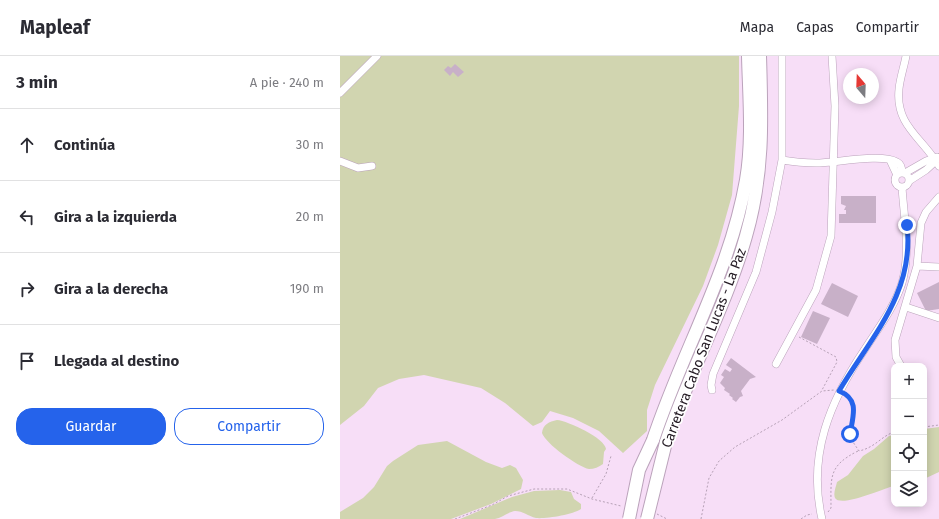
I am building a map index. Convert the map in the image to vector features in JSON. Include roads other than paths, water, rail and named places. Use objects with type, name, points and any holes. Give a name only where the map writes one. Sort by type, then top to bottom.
[{"type":"highway","name":"Carretera Cabo San Lucas - La Paz","points":[[635,519],[653,440],[668,397],[718,282],[738,218],[746,180],[749,151],[748,56]]},
{"type":"highway","name":"Carretera Cabo San Lucas - La Paz","points":[[648,517],[666,442],[679,407],[724,302],[747,235],[756,194],[761,157],[762,119],[760,56]]},
{"type":"highway","points":[[629,519],[639,470],[653,440]]},
{"type":"street","points":[[340,93],[377,56]]},
{"type":"street","points":[[712,390],[710,385],[712,374],[756,272],[772,212],[782,160],[782,56]]},
{"type":"street","points":[[776,364],[816,290],[830,242],[833,212],[832,162],[835,106],[832,56]]},
{"type":"street","points":[[906,56],[899,89],[901,114],[909,128],[938,160]]},
{"type":"street","points":[[782,160],[802,162],[832,162],[860,159],[890,160],[898,163],[902,167],[901,174],[896,182],[902,187],[907,235],[902,282],[894,304],[881,327],[865,348],[839,391],[822,434],[818,458],[817,492],[822,516]]},
{"type":"street","points":[[901,174],[918,165],[938,160]]},
{"type":"street","points":[[902,187],[907,185],[909,181],[938,160]]},
{"type":"street","points":[[340,161],[358,168],[372,166]]},
{"type":"street","points":[[901,174],[909,181]]},
{"type":"street","points":[[899,363],[896,357],[895,340],[917,266],[921,224],[926,212],[939,197]]},
{"type":"street","points":[[917,266],[939,267]]},
{"type":"street","points":[[906,307],[939,318]]}]
